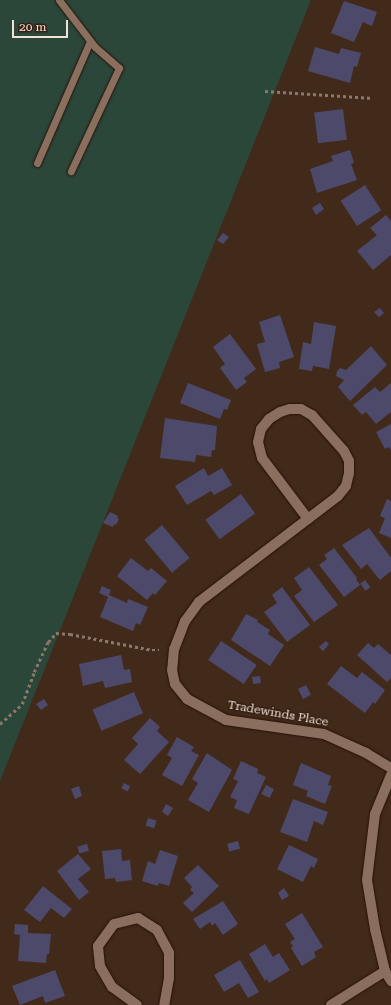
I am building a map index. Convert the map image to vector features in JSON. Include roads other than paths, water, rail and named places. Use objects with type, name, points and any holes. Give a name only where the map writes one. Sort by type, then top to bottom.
[{"type":"street","name":"Tradewinds Place","points":[[308,519],[262,458],[258,442],[261,429],[268,420],[280,412],[290,409],[301,409],[312,415],[344,451],[349,461],[349,474],[346,486],[338,496],[200,602],[185,621],[174,649],[172,670],[175,684],[187,699],[226,720],[324,734],[366,753],[391,768]]},
{"type":"street","points":[[391,775],[375,814],[367,880],[375,930],[386,971],[391,981]]},
{"type":"street","points":[[137,1005],[112,987],[100,966],[98,946],[114,924],[138,918],[157,930],[168,953],[169,978],[164,1005]]},
{"type":"street","points":[[331,1005],[386,971]]},
{"type":"lane","points":[[59,0],[90,41],[119,68],[71,172]]},
{"type":"lane","points":[[37,163],[90,41]]}]
